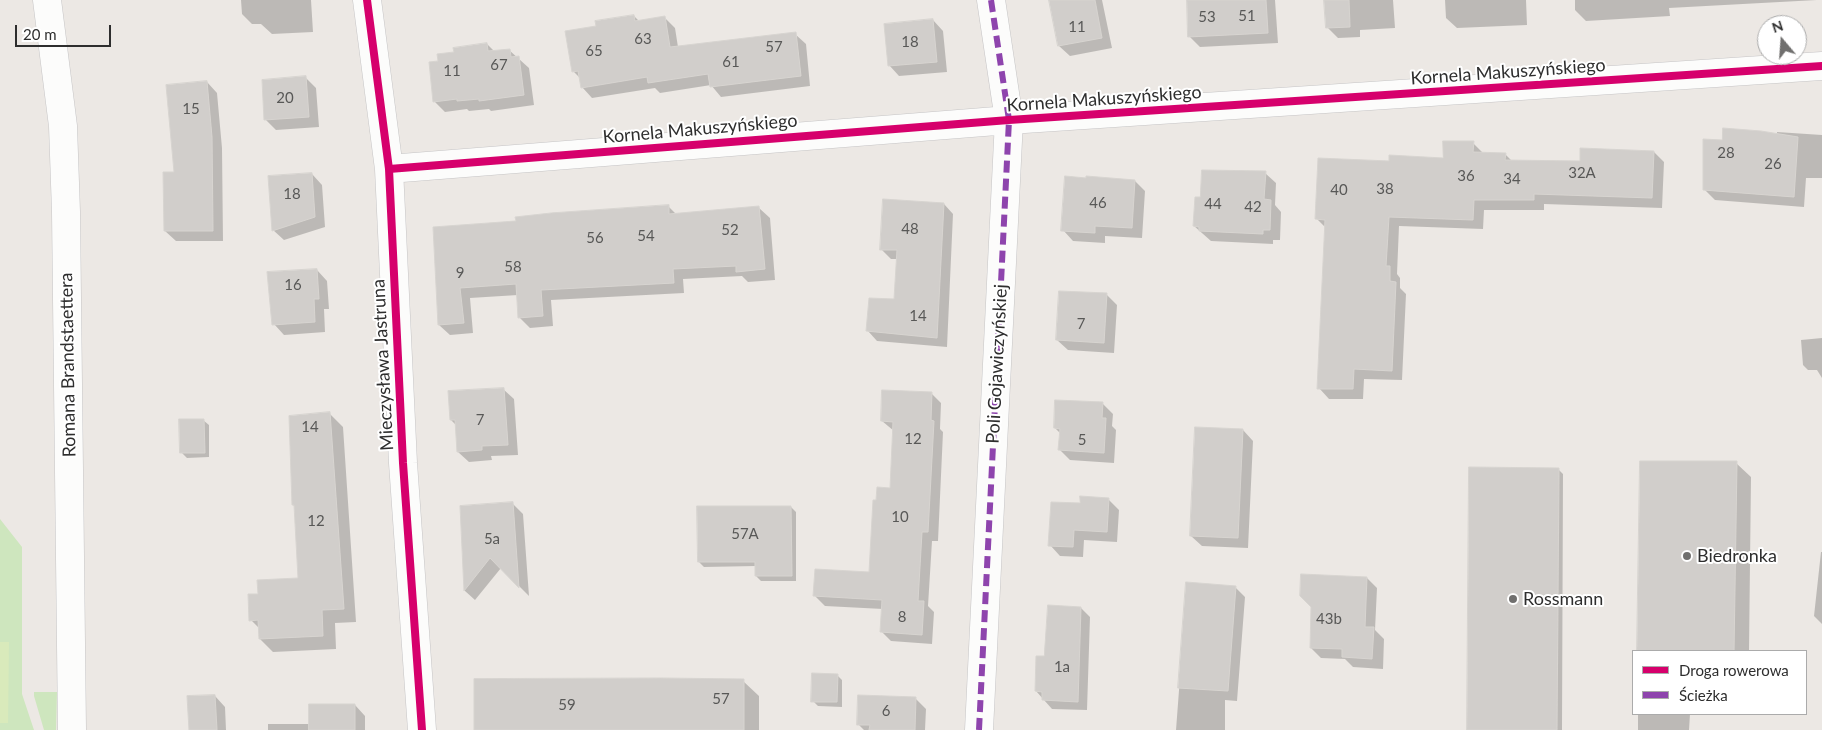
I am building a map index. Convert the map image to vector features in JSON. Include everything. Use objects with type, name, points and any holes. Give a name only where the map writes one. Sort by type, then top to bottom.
[{"type":"street","name":"Romana Brandstaettera","points":[[47,0],[62,126],[65,202],[72,730]]},
{"type":"street","name":"Mieczysława Jastruna","points":[[368,0],[389,169],[403,463],[422,730]]},
{"type":"street","name":"Poli Gojawiczyńskiej","points":[[979,730],[1009,120],[991,0]]},
{"type":"street","name":"Kornela Makuszyńskiego","points":[[389,169],[1009,120],[1822,66]]},
{"type":"green space","points":[[0,519],[22,547],[22,694],[34,730],[0,730]]},
{"type":"green space","points":[[0,642],[9,642],[8,723],[0,723]]},
{"type":"green space","points":[[34,692],[57,692],[56,730],[44,730]]},
{"type":"building","points":[[1049,0],[1095,0],[1102,38],[1058,46]]},
{"type":"building","points":[[1187,0],[1266,0],[1268,33],[1188,37]]},
{"type":"building","points":[[1324,0],[1349,0],[1350,27],[1326,28]]},
{"type":"building","points":[[634,15],[635,21],[665,16],[670,47],[796,32],[801,76],[710,87],[708,74],[648,83],[647,77],[581,88],[578,71],[572,72],[565,31],[596,26],[595,21]]},
{"type":"building","points":[[933,19],[937,62],[888,66],[884,24]]},
{"type":"building","points":[[487,43],[488,51],[510,49],[511,57],[519,56],[524,95],[479,101],[479,99],[457,101],[457,99],[433,102],[429,62],[438,61],[437,54],[454,52],[453,48]]},
{"type":"building","points":[[306,76],[309,117],[264,120],[262,80]]},
{"type":"building","points":[[207,81],[212,137],[213,231],[164,231],[163,172],[174,172],[166,85]]},
{"type":"building","points":[[1723,128],[1761,131],[1798,137],[1794,197],[1703,190],[1703,139],[1722,140]]},
{"type":"building","points":[[1443,141],[1474,141],[1473,152],[1506,153],[1505,160],[1580,161],[1580,148],[1654,151],[1652,198],[1534,194],[1534,200],[1474,200],[1473,220],[1389,217],[1386,266],[1390,266],[1390,281],[1396,282],[1392,371],[1354,369],[1353,389],[1317,389],[1325,220],[1315,219],[1318,158],[1389,161],[1389,155],[1443,158]]},
{"type":"building","points":[[1202,170],[1266,171],[1264,199],[1271,200],[1270,230],[1263,230],[1263,234],[1199,231],[1199,227],[1193,226],[1195,197],[1200,197]]},
{"type":"building","points":[[312,173],[315,217],[272,231],[268,176]]},
{"type":"building","points":[[1065,176],[1135,180],[1132,228],[1095,226],[1095,233],[1061,231]]},
{"type":"building","points":[[883,199],[944,203],[937,338],[866,331],[869,298],[894,299],[897,250],[880,250]]},
{"type":"building","points":[[669,205],[669,214],[759,206],[765,269],[736,272],[736,266],[673,269],[674,283],[541,290],[543,316],[518,318],[516,284],[460,288],[464,323],[438,325],[433,227],[516,221],[515,217],[551,213]]},
{"type":"building","points":[[317,269],[319,299],[314,299],[315,322],[272,325],[267,272]]},
{"type":"building","points":[[1059,291],[1107,293],[1104,343],[1056,340]]},
{"type":"building","points":[[504,388],[508,445],[482,446],[482,450],[457,452],[455,420],[450,420],[448,391]]},
{"type":"building","points":[[882,390],[932,392],[931,420],[934,421],[928,532],[922,532],[918,601],[924,601],[922,635],[880,632],[882,600],[813,596],[815,569],[869,572],[873,500],[876,500],[877,487],[890,488],[893,422],[881,421]]},
{"type":"building","points":[[1055,400],[1103,402],[1102,418],[1106,418],[1104,453],[1058,450],[1060,429],[1054,428]]},
{"type":"building","points":[[330,412],[344,609],[322,610],[323,636],[259,639],[258,620],[249,621],[248,594],[258,594],[257,580],[298,578],[294,505],[292,505],[289,416]]},
{"type":"building","points":[[179,419],[204,419],[205,453],[180,453]]},
{"type":"building","points":[[1195,427],[1243,429],[1238,538],[1190,536]]},
{"type":"building","name":"Biedronka","points":[[1640,461],[1737,461],[1734,650],[1637,650]]},
{"type":"building","name":"Rossmann","points":[[1469,467],[1559,468],[1557,730],[1467,730]]},
{"type":"building","points":[[1080,496],[1109,498],[1107,532],[1074,530],[1073,547],[1048,546],[1051,502],[1080,503]]},
{"type":"building","points":[[513,502],[519,588],[490,558],[464,591],[460,506]]},
{"type":"building","points":[[697,506],[791,506],[792,576],[755,576],[755,562],[698,562]]},
{"type":"building","points":[[1301,574],[1367,577],[1365,627],[1374,627],[1372,659],[1342,657],[1342,649],[1310,648],[1311,607],[1300,596]]},
{"type":"building","points":[[1186,582],[1236,586],[1228,691],[1178,688]]},
{"type":"building","points":[[1048,605],[1081,607],[1078,702],[1042,700],[1042,692],[1035,691],[1036,656],[1044,656]]},
{"type":"building","points":[[812,673],[838,674],[837,702],[811,702]]},
{"type":"building","points":[[474,679],[744,679],[744,730],[474,730]]},
{"type":"building","points":[[215,695],[217,730],[189,730],[187,696]]},
{"type":"building","points":[[858,695],[916,697],[915,730],[869,730],[870,725],[857,725]]},
{"type":"building","points":[[309,704],[355,704],[355,730],[309,730]]},
{"type":"marked path","points":[[979,730],[1009,120],[991,0]]},
{"type":"cycle path","points":[[367,0],[389,169],[403,463],[422,730]]},
{"type":"cycle path","points":[[389,169],[1009,120],[1822,66]]},
{"type":"place","name":"Biedronka","points":[[1687,556]]},
{"type":"place","name":"Rossmann","points":[[1513,599]]}]
